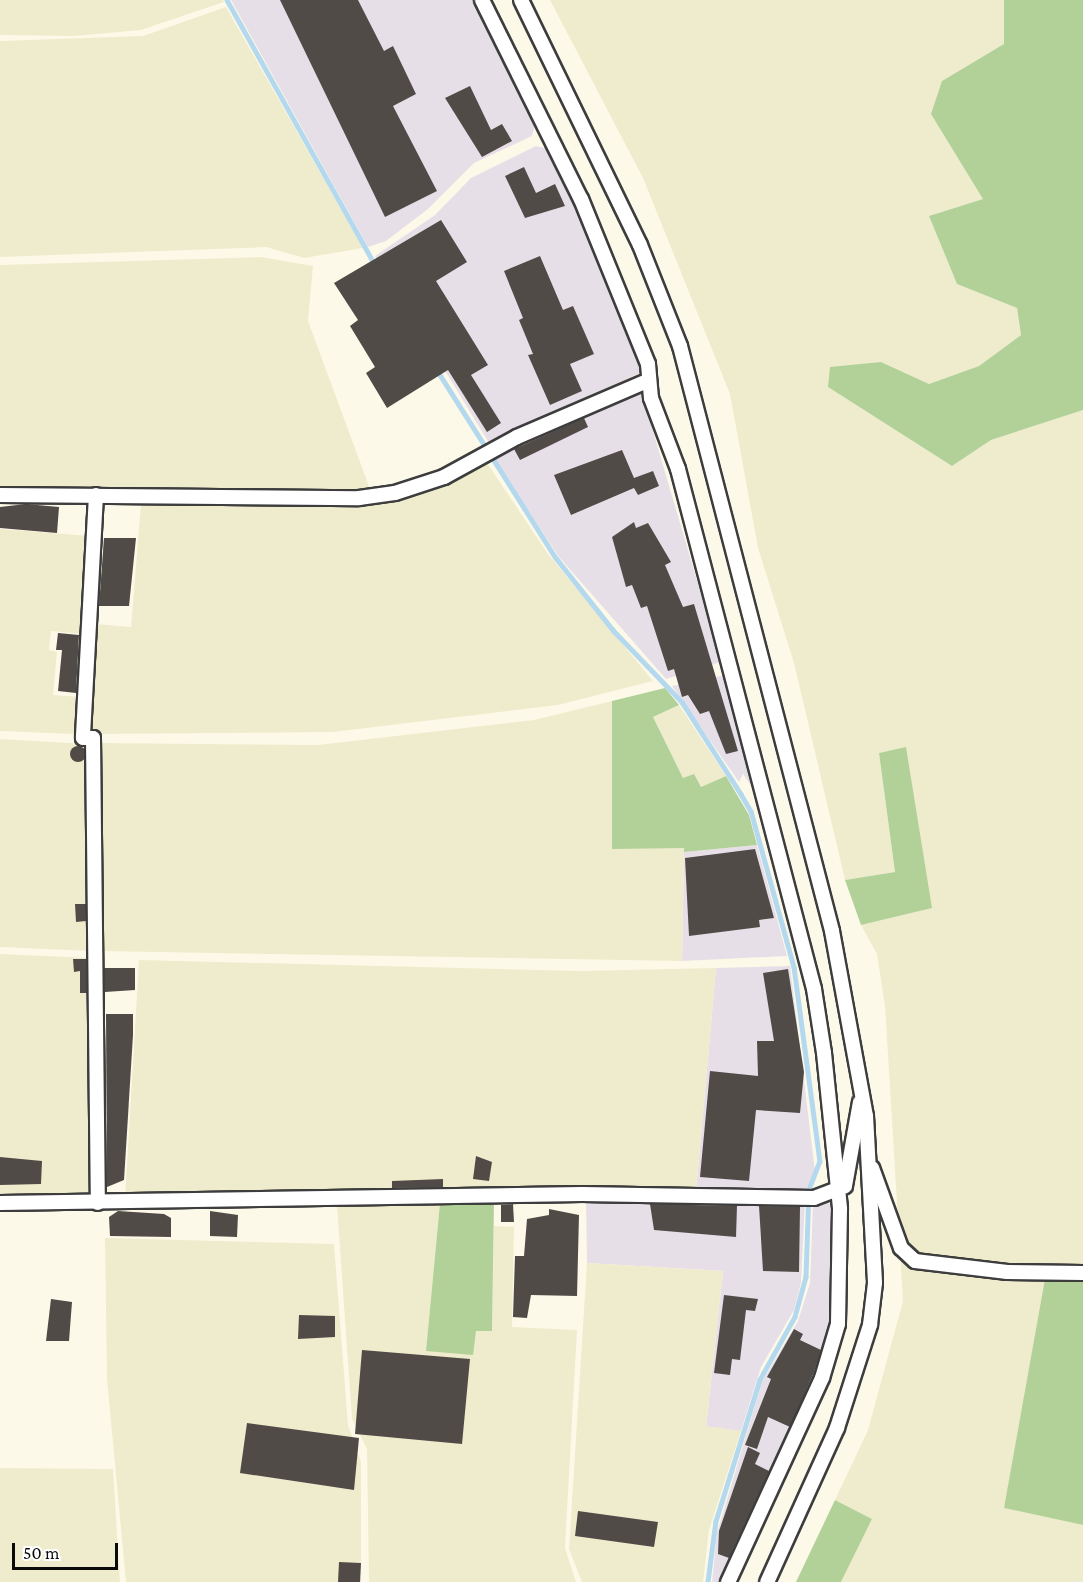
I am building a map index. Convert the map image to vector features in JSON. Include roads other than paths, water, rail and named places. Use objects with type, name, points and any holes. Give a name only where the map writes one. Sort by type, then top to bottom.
[{"type":"street","points":[[482,0],[629,307],[648,364],[647,381],[678,469],[814,989],[837,1193],[838,1324],[822,1378],[728,1582]]},
{"type":"street","points":[[521,0],[640,245],[680,346],[832,931],[851,1019],[867,1159],[875,1283],[870,1325],[837,1428],[768,1582]]},
{"type":"street","points":[[0,495],[359,498],[444,477],[487,453],[647,381]]},
{"type":"street","points":[[96,495],[83,738],[93,738],[98,1203]]},
{"type":"street","points":[[0,1203],[582,1194],[808,1198],[837,1193],[845,1186],[860,1102]]},
{"type":"street","points":[[867,1159],[901,1248],[915,1262],[1007,1272],[1083,1273]]},
{"type":"waterway","points":[[227,0],[375,265]]},
{"type":"waterway","points":[[437,370],[556,558],[613,630],[682,702],[741,794],[751,811],[794,967],[820,1161],[809,1190],[806,1277],[795,1317],[760,1380],[716,1521],[708,1582]]}]
